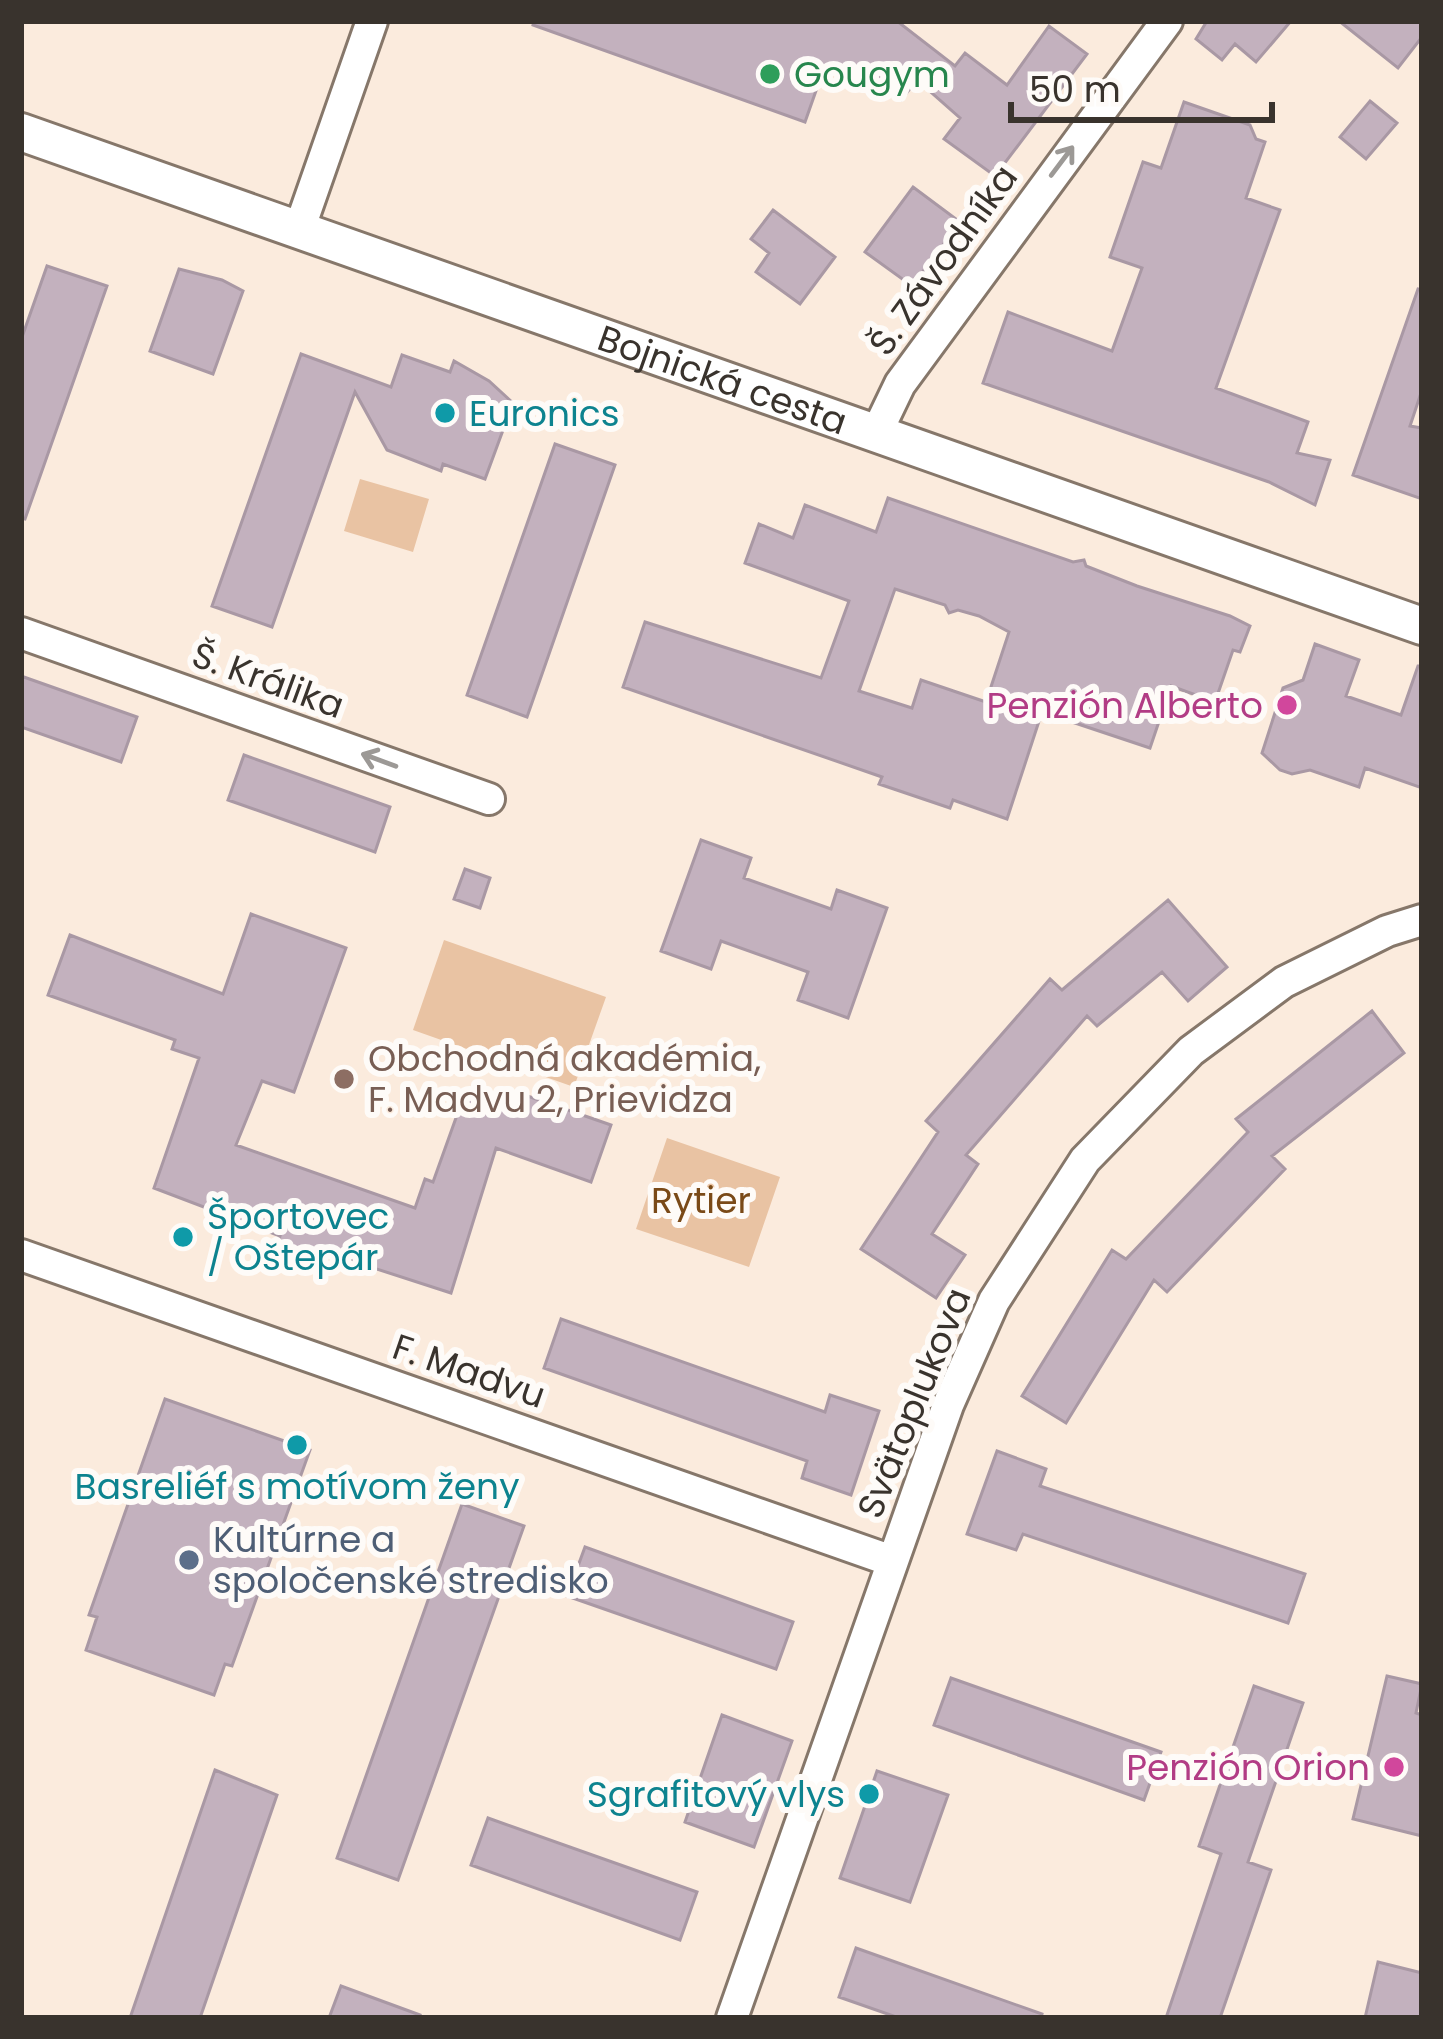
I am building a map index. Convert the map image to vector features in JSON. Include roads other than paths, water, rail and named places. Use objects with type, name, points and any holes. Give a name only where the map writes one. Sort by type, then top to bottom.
[{"type":"street","points":[[299,230],[372,21]]},
{"type":"street","name":"Š. Závodníka","points":[[876,434],[900,384],[1167,21]]},
{"type":"street","name":"Bojnická cesta","points":[[21,132],[1422,626]]},
{"type":"street","name":"Š. Králika","points":[[21,633],[490,800]]},
{"type":"street","name":"Svätoplukova","points":[[732,2018],[948,1405],[994,1301],[1085,1160],[1191,1051],[1284,982],[1387,931],[1422,920]]},
{"type":"street","name":"F. Madvu","points":[[21,1256],[892,1561]]},
{"type":"place","name":"Gougym","points":[[770,74]]},
{"type":"place","name":"Euronics","points":[[445,413]]},
{"type":"place","name":"Penzión Alberto","points":[[1287,705]]},
{"type":"place","name":"Obchodná akadémia, F. Madvu 2, Prievidza","points":[[344,1079]]},
{"type":"place","name":"Športovec / Oštepár","points":[[183,1237]]},
{"type":"place","name":"Basreliéf s motívom ženy","points":[[297,1445]]},
{"type":"place","name":"Kultúrne a spoločenské stredisko","points":[[189,1560]]},
{"type":"place","name":"Penzión Orion","points":[[1394,1767]]},
{"type":"place","name":"Sgrafitový vlys","points":[[869,1794]]},
{"type":"park label","name":"Rytier","points":[[701,1200]]}]
